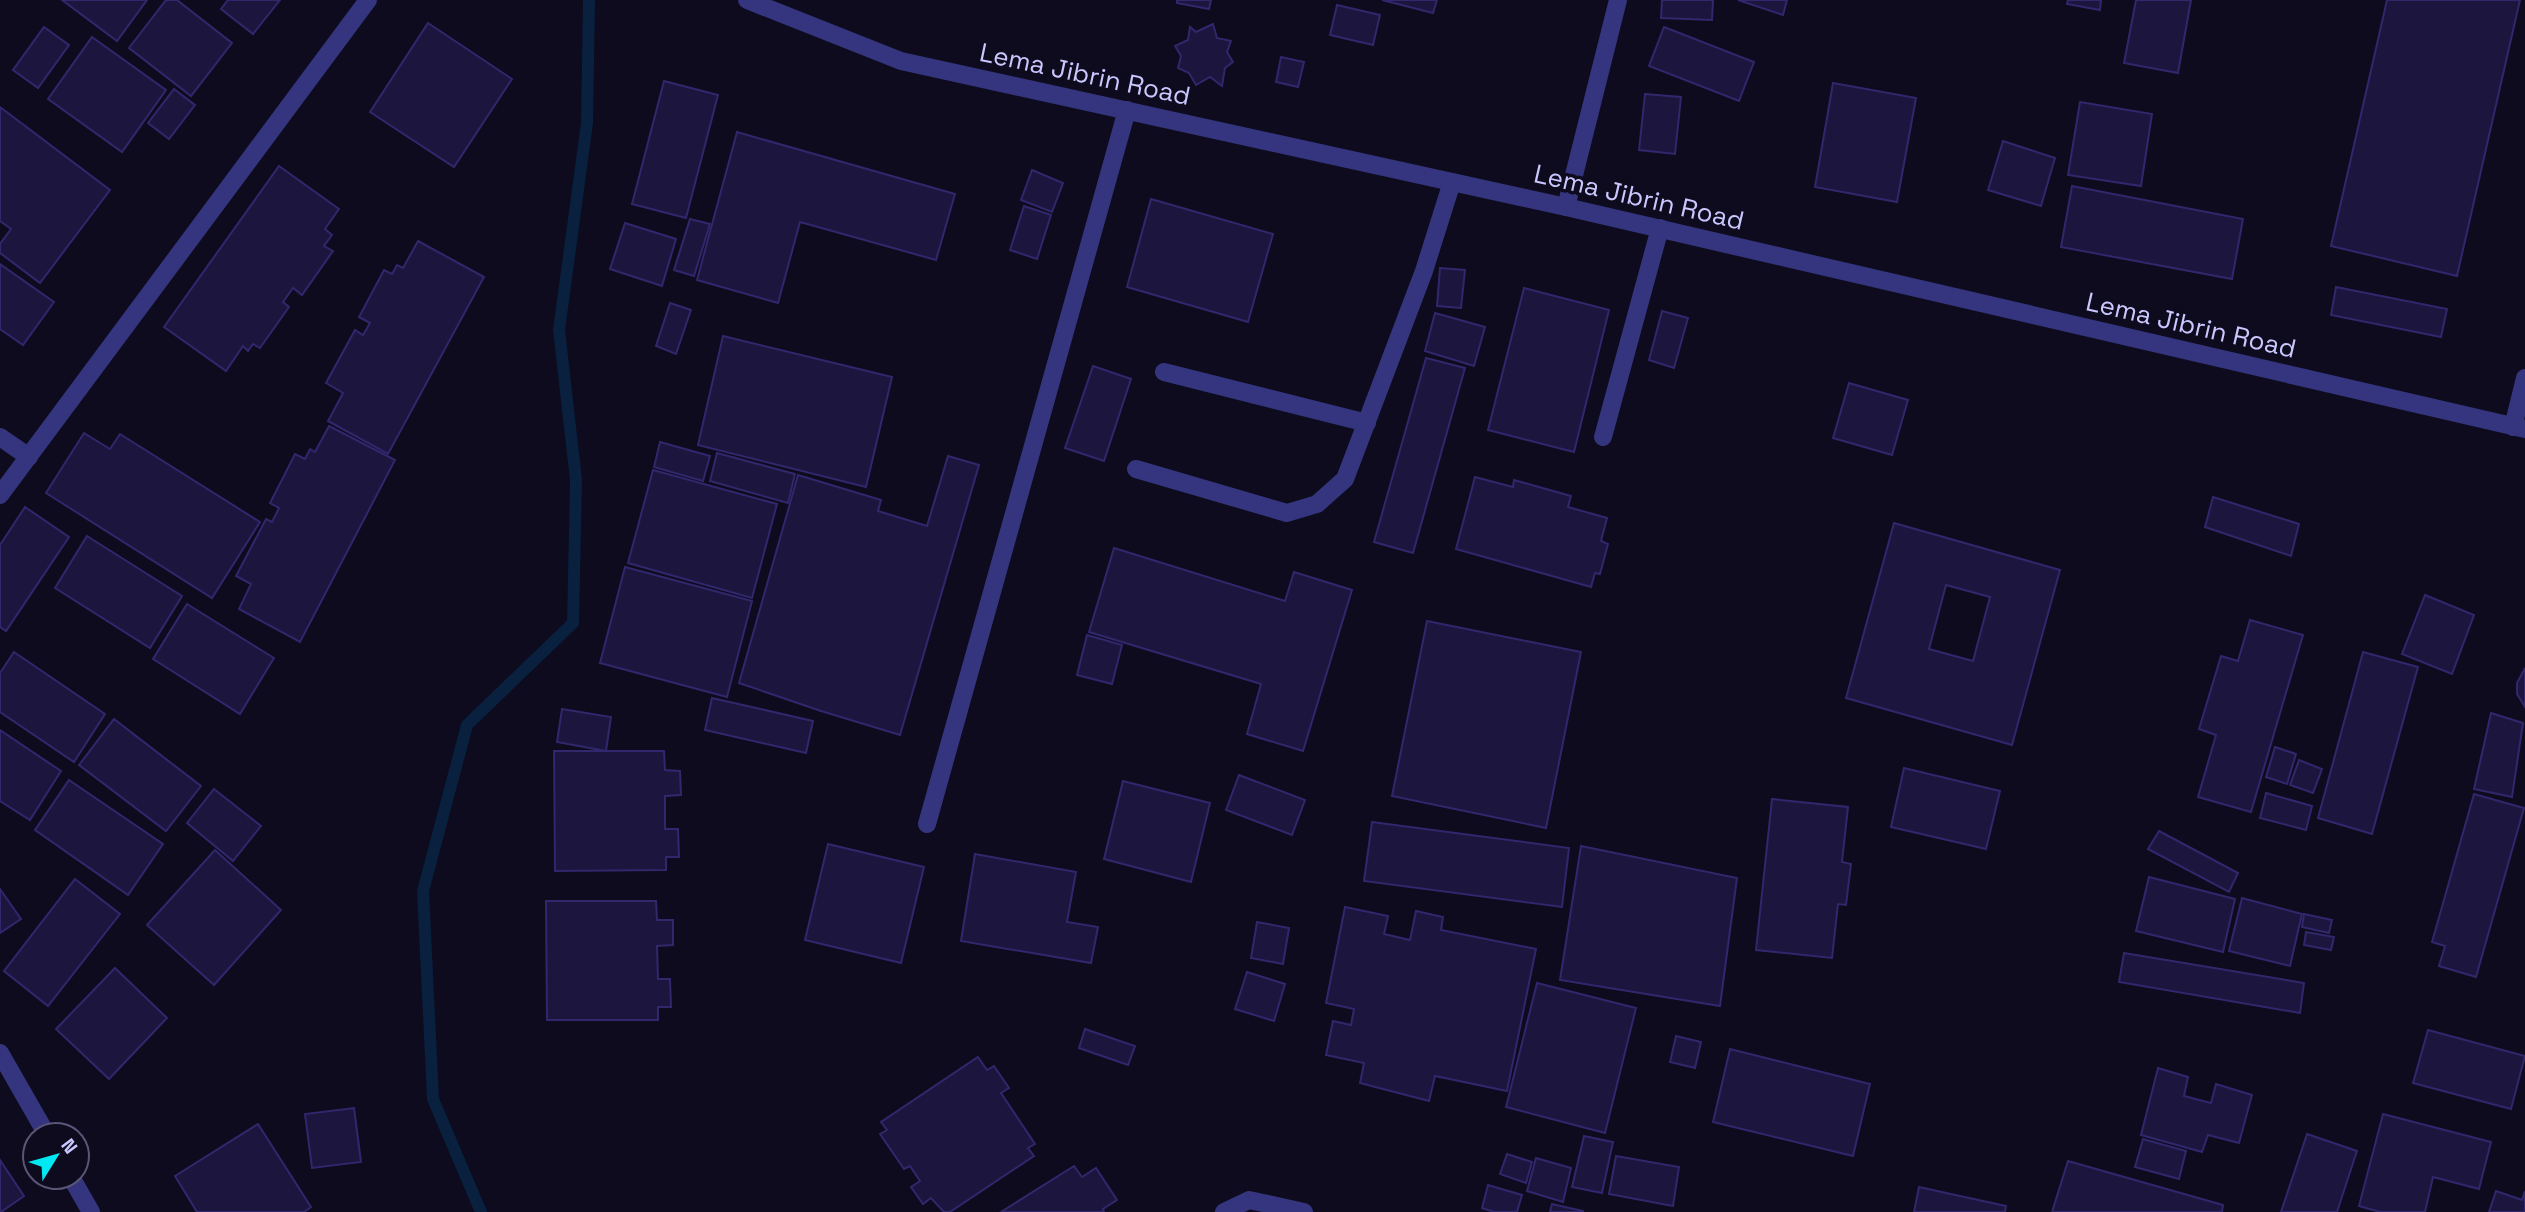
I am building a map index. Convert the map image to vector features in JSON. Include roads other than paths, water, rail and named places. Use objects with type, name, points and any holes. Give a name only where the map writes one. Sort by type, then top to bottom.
[{"type":"street","points":[[0,495],[368,0]]},
{"type":"street","name":"Lema Jibrin Road","points":[[747,0],[780,6],[901,61],[1660,228],[2519,428]]},
{"type":"street","points":[[1566,207],[1618,0]]},
{"type":"street","points":[[927,824],[1127,110]]},
{"type":"street","points":[[1136,469],[1287,513],[1317,504],[1345,479],[1424,271],[1452,182]]},
{"type":"street","points":[[1604,437],[1660,228]]},
{"type":"street","points":[[1164,372],[1367,423]]},
{"type":"street","points":[[2519,428],[2525,378]]},
{"type":"street","points":[[0,437],[29,457]]},
{"type":"street","points":[[0,1053],[39,1121]]},
{"type":"street","points":[[79,1191],[91,1212]]},
{"type":"street","points":[[1224,1212],[1249,1200],[1304,1212]]},
{"type":"waterway","points":[[481,1212],[433,1099],[423,891],[467,725],[573,623],[576,480],[559,330],[587,123],[589,0]]}]
